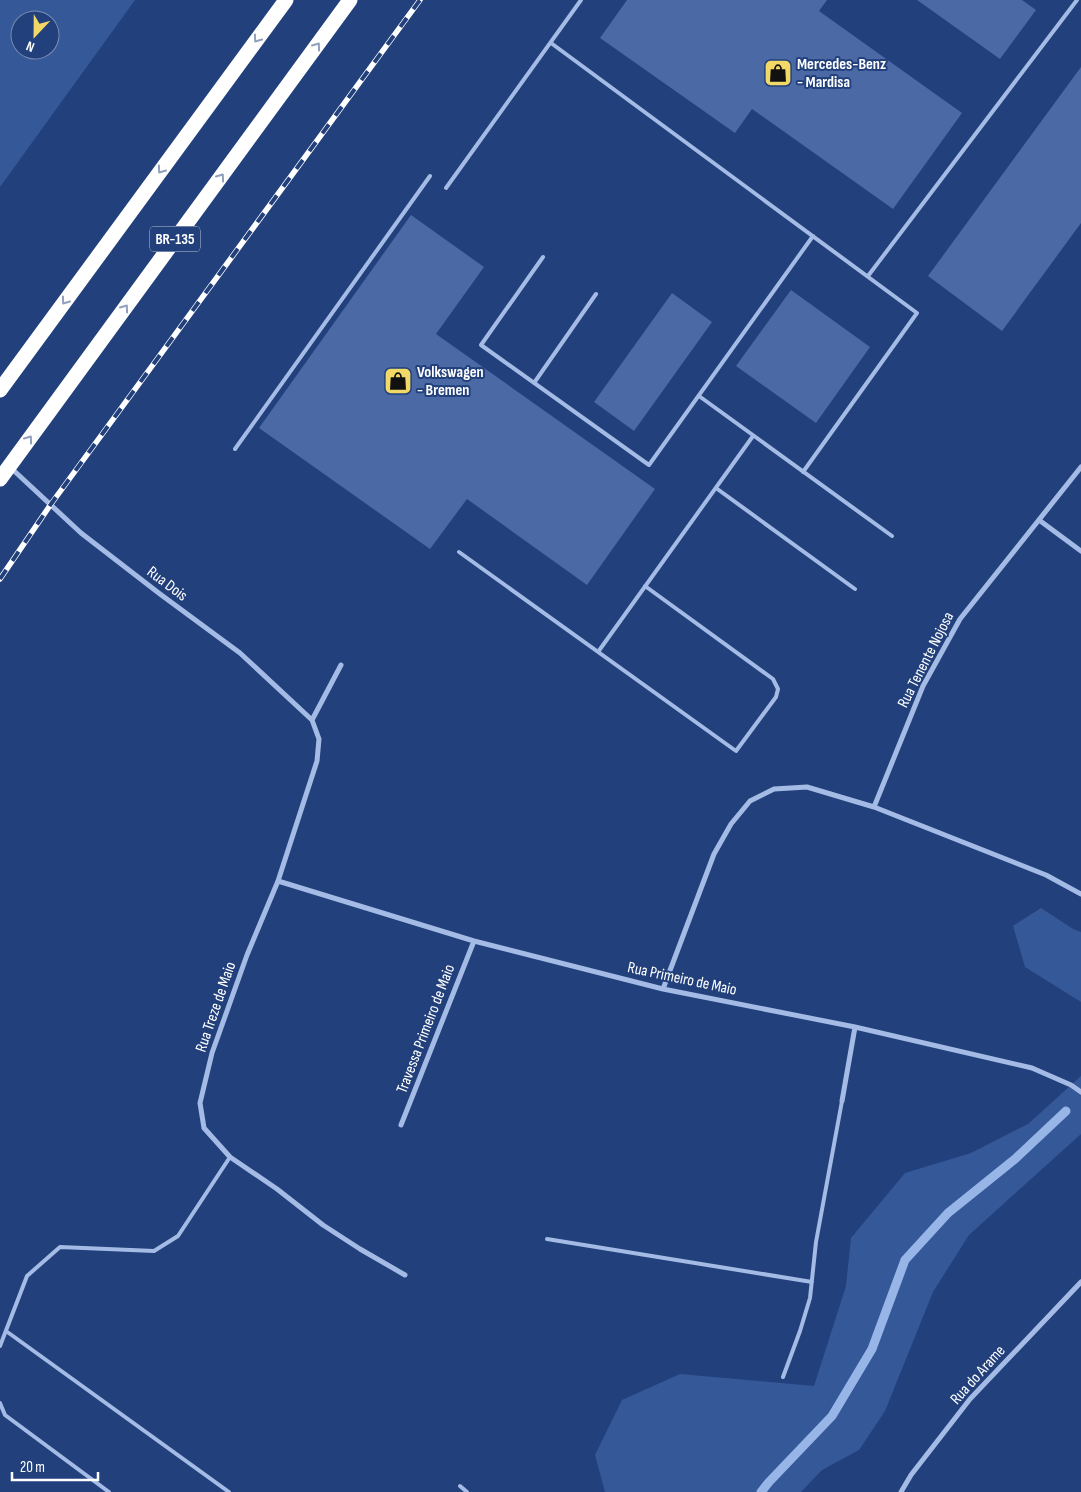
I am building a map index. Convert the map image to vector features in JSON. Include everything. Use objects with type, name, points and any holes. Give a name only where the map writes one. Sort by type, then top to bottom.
[{"type":"highway","name":"BR-135","points":[[0,390],[286,0]]},
{"type":"highway","name":"BR-135","points":[[4,472],[350,0]]},
{"type":"street","name":"Rua Tenente Nojosa","points":[[874,808],[923,686],[960,619],[1081,467]]},
{"type":"street","name":"Rua Dois","points":[[4,472],[160,594],[240,653],[312,720]]},
{"type":"street","points":[[1038,520],[1081,551]]},
{"type":"street","points":[[312,720],[341,665]]},
{"type":"street","name":"Rua Treze de Maio","points":[[312,720],[319,739],[317,761],[278,881],[247,955],[212,1053],[200,1103],[204,1128],[230,1157],[277,1189],[323,1225],[360,1249],[405,1274]]},
{"type":"street","points":[[663,989],[714,854],[731,824],[750,801],[774,789],[807,787],[874,808],[1046,875],[1081,894]]},
{"type":"street","name":"Rua Primeiro de Maio","points":[[278,881],[474,941],[663,989],[856,1027],[1032,1068],[1072,1085],[1081,1092]]},
{"type":"street","name":"Travessa Primeiro de Maio","points":[[401,1125],[474,941]]},
{"type":"street","points":[[842,1101],[856,1027]]},
{"type":"street","name":"Rua do Arame","points":[[902,1492],[911,1475],[970,1399],[1081,1282]]},
{"type":"lane","points":[[446,188],[581,0]]},
{"type":"lane","points":[[868,276],[1077,0]]},
{"type":"lane","points":[[550,43],[917,313],[803,472]]},
{"type":"lane","points":[[235,449],[430,176]]},
{"type":"lane","points":[[543,257],[481,345],[649,465],[813,236]]},
{"type":"lane","points":[[534,383],[596,294]]},
{"type":"lane","points":[[699,396],[892,536]]},
{"type":"lane","points":[[598,652],[754,436]]},
{"type":"lane","points":[[716,488],[855,589]]},
{"type":"lane","points":[[459,552],[736,751],[776,697],[778,689],[773,679],[645,586]]},
{"type":"lane","points":[[782,1377],[800,1331],[810,1298],[816,1242],[842,1101]]},
{"type":"lane","points":[[0,1346],[27,1276],[60,1247],[154,1251],[178,1236],[230,1157]]},
{"type":"lane","points":[[547,1239],[812,1282]]},
{"type":"lane","points":[[6,1331],[229,1492]]},
{"type":"lane","points":[[0,1403],[4,1415],[109,1492]]},
{"type":"lane","points":[[460,1486],[467,1492]]},
{"type":"shaded area","points":[[0,0],[135,0],[0,187]]},
{"type":"shaded area","points":[[1041,908],[1073,929],[1081,932],[1081,1002],[1025,967],[1013,926]]},
{"type":"shaded area","points":[[1081,1076],[1081,1134],[969,1235],[933,1292],[885,1411],[859,1450],[822,1470],[801,1492],[605,1492],[595,1455],[622,1400],[680,1374],[814,1386],[846,1286],[851,1238],[905,1173],[971,1153],[1028,1124]]},
{"type":"building","name":"Mercedes-Benz - Mardisa","points":[[627,0],[827,0],[819,11],[962,113],[893,209],[752,109],[735,133],[600,38]]},
{"type":"building","points":[[917,0],[1022,0],[1036,10],[1000,59]]},
{"type":"building","points":[[1081,67],[1081,223],[1002,331],[928,276]]},
{"type":"building","name":"Volkswagen - Bremen","points":[[411,215],[484,267],[436,334],[655,489],[587,585],[467,499],[430,549],[259,428]]},
{"type":"building","points":[[791,290],[870,347],[816,423],[736,366]]},
{"type":"building","points":[[672,293],[712,322],[634,431],[594,402]]},
{"type":"waterway","points":[[761,1492],[832,1416],[872,1349],[905,1260],[948,1213],[1015,1159],[1066,1111]]},
{"type":"railway","points":[[0,579],[51,504],[420,0]]},
{"type":"place","name":"Mercedes-Benz - Mardisa","points":[[778,73]]},
{"type":"place","name":"Volkswagen - Bremen","points":[[398,381]]}]
